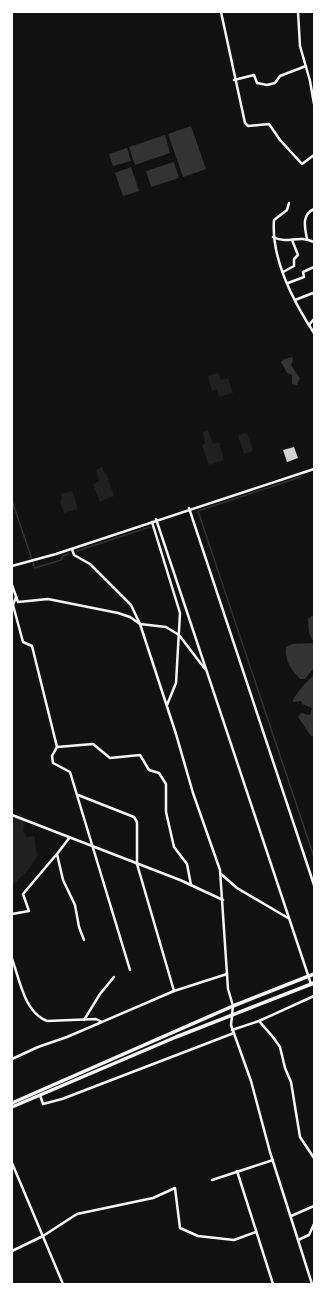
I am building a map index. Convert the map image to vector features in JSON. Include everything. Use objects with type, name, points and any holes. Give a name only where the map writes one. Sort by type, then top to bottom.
[{"type":"main road","points":[[12,1102],[233,1006],[314,974]]},
{"type":"main road","points":[[12,1107],[312,983]]},
{"type":"street","points":[[221,12],[240,110],[245,123],[248,126],[269,124],[280,140],[303,164],[314,155]]},
{"type":"street","points":[[298,12],[300,46],[314,104]]},
{"type":"street","points":[[234,80],[254,75],[260,84],[275,83],[280,76],[306,66]]},
{"type":"street","points":[[289,203],[287,210],[274,220],[273,237],[283,272],[295,300],[314,332]]},
{"type":"street","points":[[307,239],[305,219],[308,213],[314,209]]},
{"type":"street","points":[[273,237],[283,241],[302,238],[314,242]]},
{"type":"street","points":[[283,272],[294,266],[294,259],[298,255],[292,240]]},
{"type":"street","points":[[288,283],[303,277],[303,272],[314,267]]},
{"type":"street","points":[[295,300],[312,293],[314,295]]},
{"type":"street","points":[[309,324],[314,320]]},
{"type":"street","points":[[12,566],[72,549],[189,509],[314,469]]},
{"type":"street","points":[[189,509],[314,885]]},
{"type":"street","points":[[156,520],[288,918],[308,977],[312,983]]},
{"type":"street","points":[[152,522],[179,607],[176,683],[167,705]]},
{"type":"street","points":[[72,549],[74,555],[90,564],[131,605],[140,624],[167,705],[193,793],[221,874],[228,989],[233,1006],[233,1015],[231,1020],[233,1031],[251,1081],[273,1160],[312,1284]]},
{"type":"street","points":[[12,584],[18,602],[48,599],[80,604],[130,617],[140,624],[166,626],[179,635],[206,671]]},
{"type":"street","points":[[16,597],[13,605],[23,642],[32,646],[57,747],[52,756],[53,763],[70,772],[130,970]]},
{"type":"street","points":[[57,747],[93,744],[110,758],[140,755],[149,770],[159,773],[166,784],[166,812],[174,847],[187,864],[191,885]]},
{"type":"street","points":[[78,795],[134,817],[137,822],[137,864],[174,990]]},
{"type":"street","points":[[12,815],[191,885],[223,901]]},
{"type":"street","points":[[12,914],[29,911],[23,894],[70,837]]},
{"type":"street","points":[[57,854],[63,880],[75,905],[79,927],[84,940]]},
{"type":"street","points":[[221,874],[237,888],[288,918]]},
{"type":"street","points":[[12,959],[26,999],[32,1010],[42,1019],[47,1021],[96,1019],[102,1022]]},
{"type":"street","points":[[12,1055],[13,1059],[174,990],[227,974]]},
{"type":"street","points":[[84,1020],[100,994],[114,977]]},
{"type":"street","points":[[40,1095],[43,1104],[62,1099],[259,1021],[314,996]]},
{"type":"street","points":[[259,1021],[280,1047],[285,1068],[291,1082],[300,1137],[314,1158]]},
{"type":"street","points":[[212,1180],[273,1160]]},
{"type":"street","points":[[12,1163],[63,1284]]},
{"type":"street","points":[[237,1171],[273,1284]]},
{"type":"street","points":[[12,1251],[43,1236],[77,1214],[153,1198],[175,1188],[180,1228],[198,1236],[234,1240],[256,1232]]},
{"type":"street","points":[[291,1216],[314,1206]]},
{"type":"street","points":[[298,1240],[309,1235],[314,1224]]},
{"type":"shaded area","points":[[191,126],[206,169],[183,177],[168,134]]},
{"type":"shaded area","points":[[165,135],[170,153],[135,165],[129,147]]},
{"type":"shaded area","points":[[127,148],[131,161],[113,166],[109,154]]},
{"type":"shaded area","points":[[174,162],[179,178],[151,187],[146,171]]},
{"type":"shaded area","points":[[131,167],[139,191],[123,196],[115,173]]},
{"type":"shaded area","points":[[292,357],[293,360],[291,365],[300,378],[297,385],[292,384],[292,375],[287,373],[281,362],[284,359]]},
{"type":"shaded area","points":[[218,373],[221,380],[228,378],[233,393],[219,397],[217,389],[212,391],[208,376]]},
{"type":"shaded area","points":[[208,430],[213,444],[219,442],[224,460],[209,465],[202,445],[205,444],[203,432]]},
{"type":"shaded area","points":[[247,433],[253,451],[244,454],[238,435]]},
{"type":"shaded area","points":[[102,467],[106,473],[114,496],[100,502],[93,484],[99,481],[96,470]]},
{"type":"shaded area","points":[[72,491],[78,509],[64,513],[60,501],[62,500],[61,494]]},
{"type":"shaded area","points":[[314,614],[314,643],[309,633],[308,619]]},
{"type":"shaded area","points":[[314,643],[314,668],[305,679],[300,679],[287,661],[286,647],[292,644]]},
{"type":"shaded area","points":[[314,675],[314,737],[311,736],[298,717],[301,713],[310,715],[312,708],[302,704],[301,701],[293,702],[293,700],[302,687]]},
{"type":"shaded area","points":[[22,814],[26,820],[24,833],[27,837],[33,836],[35,838],[36,851],[38,855],[29,869],[12,886],[12,816]]},
{"type":"building","points":[[294,447],[298,458],[287,462],[283,450]]},
{"type":"waterway","points":[[301,477],[198,511],[314,857]]},
{"type":"waterway","points":[[12,501],[35,568],[61,560],[63,556],[69,554]]},
{"type":"waterway","points":[[77,551],[150,527]]}]
